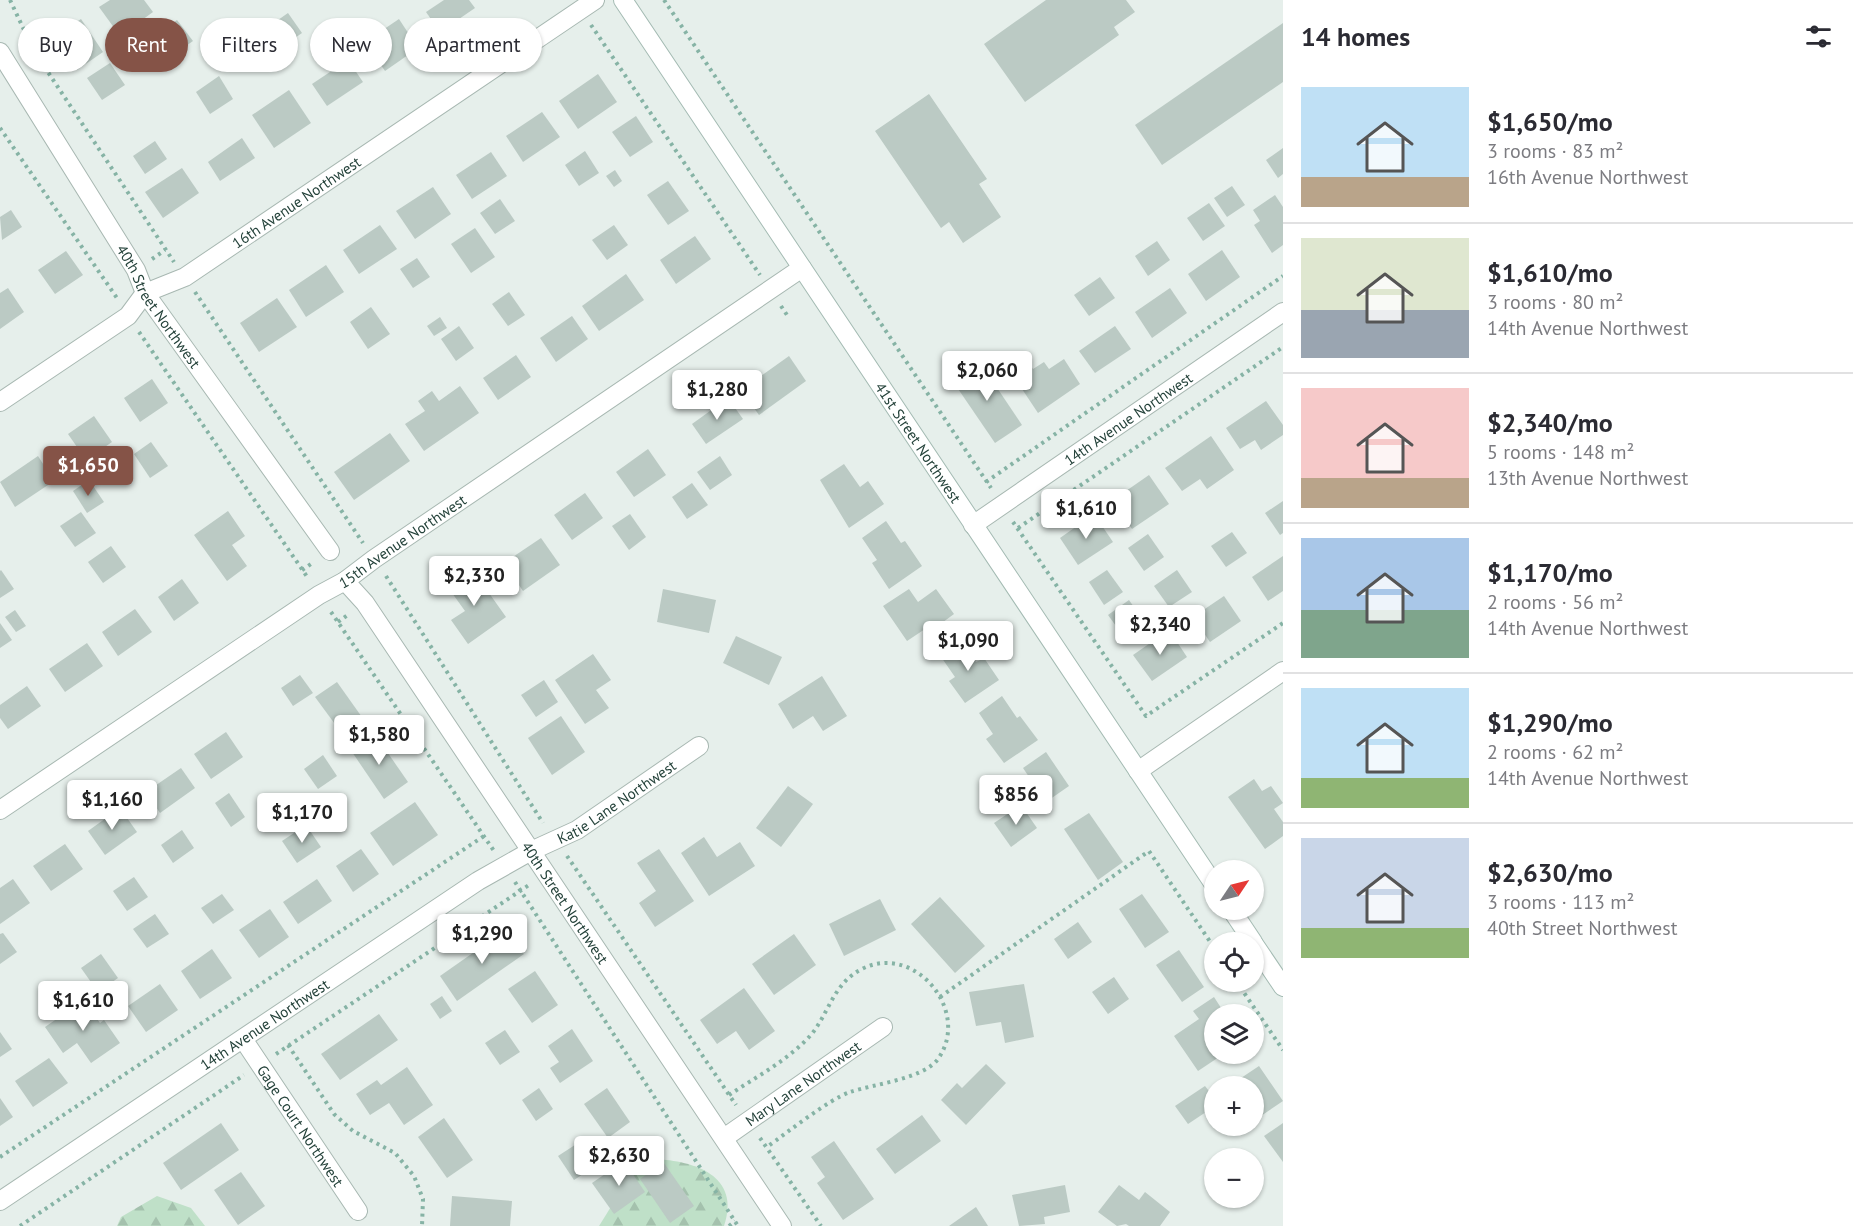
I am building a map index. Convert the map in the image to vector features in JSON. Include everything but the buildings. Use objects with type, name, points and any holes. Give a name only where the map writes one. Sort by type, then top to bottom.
[{"type":"street","name":"41st Street Northwest","points":[[623,0],[1204,870]]},
{"type":"street","name":"16th Avenue Northwest","points":[[145,293],[185,278],[588,5]]},
{"type":"street","name":"40th Street Northwest","points":[[0,52],[136,270],[145,293],[330,551]]},
{"type":"street","name":"15th Avenue Northwest","points":[[0,810],[319,595],[345,581],[802,268]]},
{"type":"street","points":[[0,402],[128,316],[145,293]]},
{"type":"street","name":"14th Avenue Northwest","points":[[973,525],[1283,312]]},
{"type":"street","name":"40th Street Northwest","points":[[345,581],[365,603],[782,1226]]},
{"type":"street","points":[[1138,771],[1283,671]]},
{"type":"street","name":"Katie Lane Northwest","points":[[531,851],[577,830],[699,746]]},
{"type":"street","name":"14th Avenue Northwest","points":[[0,1201],[478,880],[531,851]]},
{"type":"street","points":[[1264,959],[1283,987]]},
{"type":"street","name":"Mary Lane Northwest","points":[[724,1138],[883,1027]]},
{"type":"street","name":"Gage Court Northwest","points":[[243,1039],[358,1211]]},
{"type":"path","points":[[10,0],[34,51],[165,250]]},
{"type":"path","points":[[664,0],[986,482],[1283,276]]},
{"type":"path","points":[[588,5],[753,265]]},
{"type":"path","points":[[0,128],[302,570]]},
{"type":"path","points":[[200,299],[356,533]]},
{"type":"path","points":[[1283,347],[1018,528],[1146,716],[1283,623]]},
{"type":"path","points":[[392,585],[554,840]]},
{"type":"path","points":[[0,1157],[484,836],[338,622]]},
{"type":"path","points":[[940,997],[1149,851],[1204,933]]},
{"type":"path","points":[[573,863],[729,1095],[788,1055],[810,1035],[839,986],[862,969],[885,962],[909,966],[940,997],[949,1017],[947,1039],[937,1060],[918,1074],[847,1093],[767,1147],[821,1226]]},
{"type":"path","points":[[422,1226],[423,1199],[414,1176],[394,1153],[353,1131],[334,1114],[288,1045],[520,890],[737,1224],[729,1226]]},
{"type":"path","points":[[1243,992],[1283,1050]]},
{"type":"path","points":[[20,1226],[228,1086]]},
{"type":"green space","points":[[655,1159],[685,1163],[710,1174],[720,1183],[726,1194],[728,1209],[724,1226],[599,1226],[632,1173]]},
{"type":"green space","points":[[157,1196],[191,1208],[205,1226],[117,1226],[121,1217]]}]
